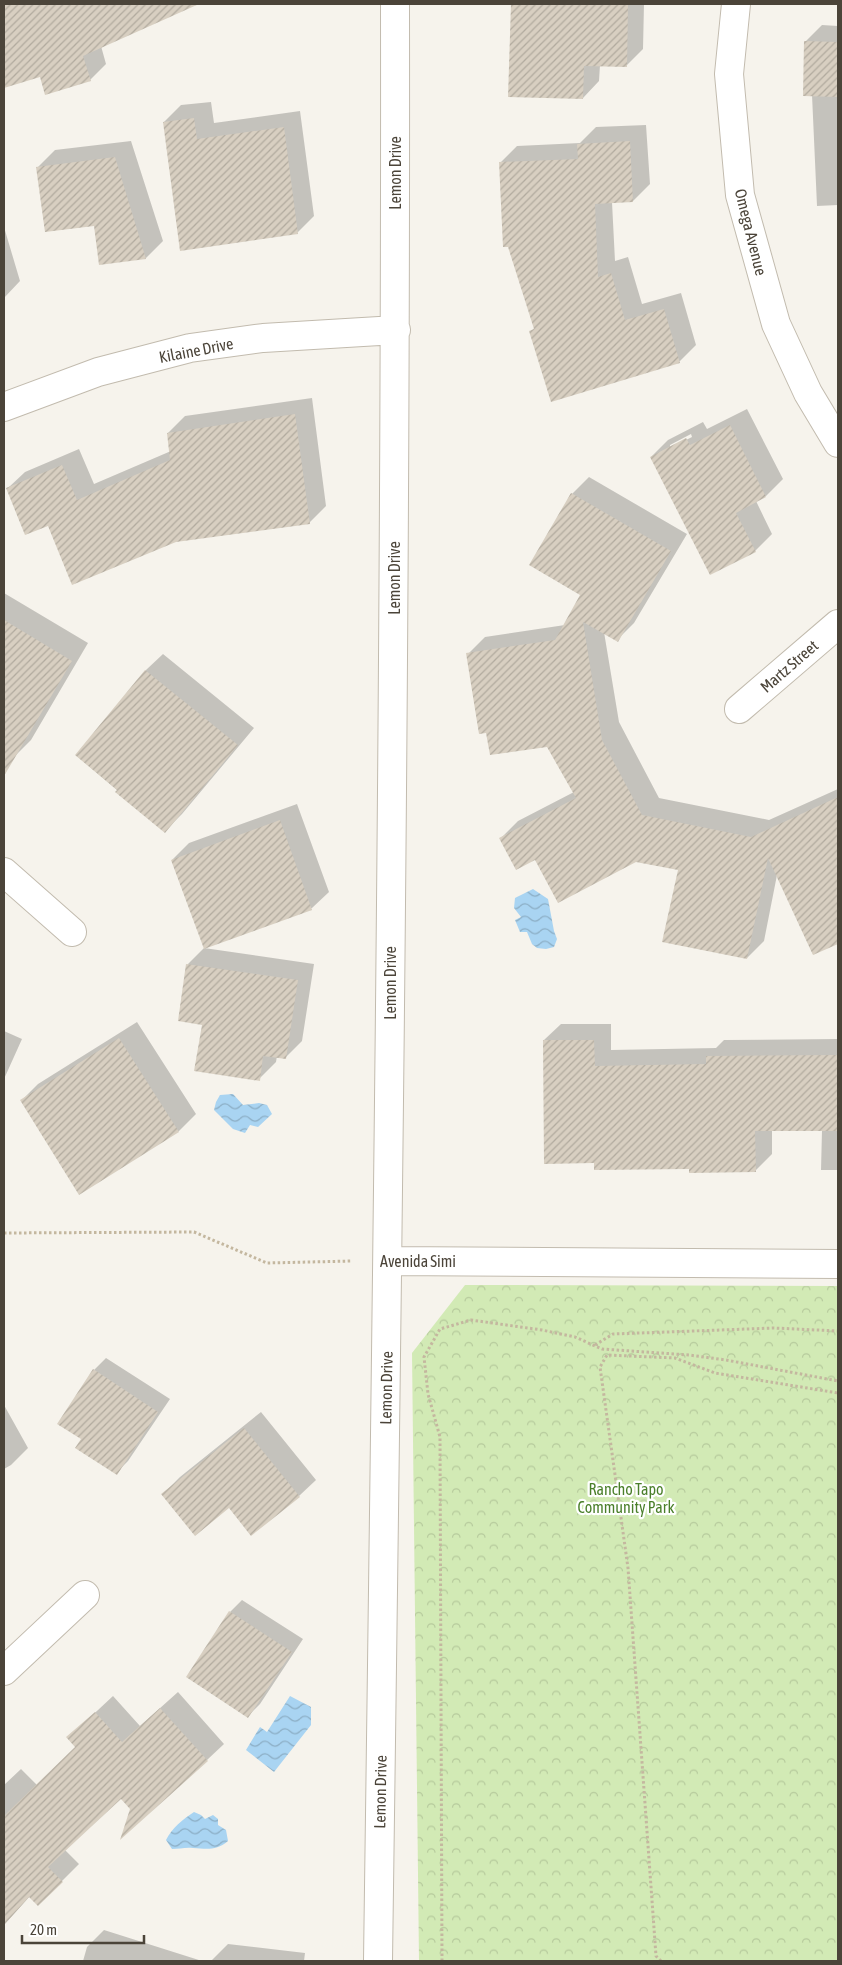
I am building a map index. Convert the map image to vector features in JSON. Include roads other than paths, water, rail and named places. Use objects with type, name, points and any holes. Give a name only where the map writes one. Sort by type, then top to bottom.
[{"type":"street","name":"Lemon Drive","points":[[378,1961],[388,1261],[396,330],[395,4]]},
{"type":"street","name":"Omega Avenue","points":[[736,4],[729,74],[740,195],[776,324],[808,393],[838,443]]},
{"type":"street","name":"Kilaine Drive","points":[[4,408],[98,372],[190,348],[263,338],[396,330]]},
{"type":"street","name":"Martz Street","points":[[739,709],[838,624]]},
{"type":"street","points":[[4,872],[72,932]]},
{"type":"street","name":"Avenida Simi","points":[[388,1261],[838,1264]]},
{"type":"street","points":[[4,1671],[86,1595]]},
{"type":"water","points":[[533,889],[548,899],[557,939],[554,947],[546,949],[537,948],[532,944],[527,932],[520,932],[515,920],[521,917],[514,908],[515,898]]},
{"type":"water","points":[[233,1094],[243,1105],[259,1103],[267,1105],[272,1114],[258,1127],[250,1125],[245,1133],[233,1129],[214,1110],[220,1095]]},
{"type":"water","points":[[290,1696],[311,1707],[311,1725],[274,1772],[246,1750],[260,1727],[267,1732]]},
{"type":"water","points":[[194,1812],[205,1819],[213,1815],[218,1819],[218,1825],[226,1830],[228,1841],[211,1849],[172,1849],[166,1840],[168,1836],[185,1818]]},
{"type":"park label","name":"Rancho Tapo Community Park","points":[[626,1498]]}]
